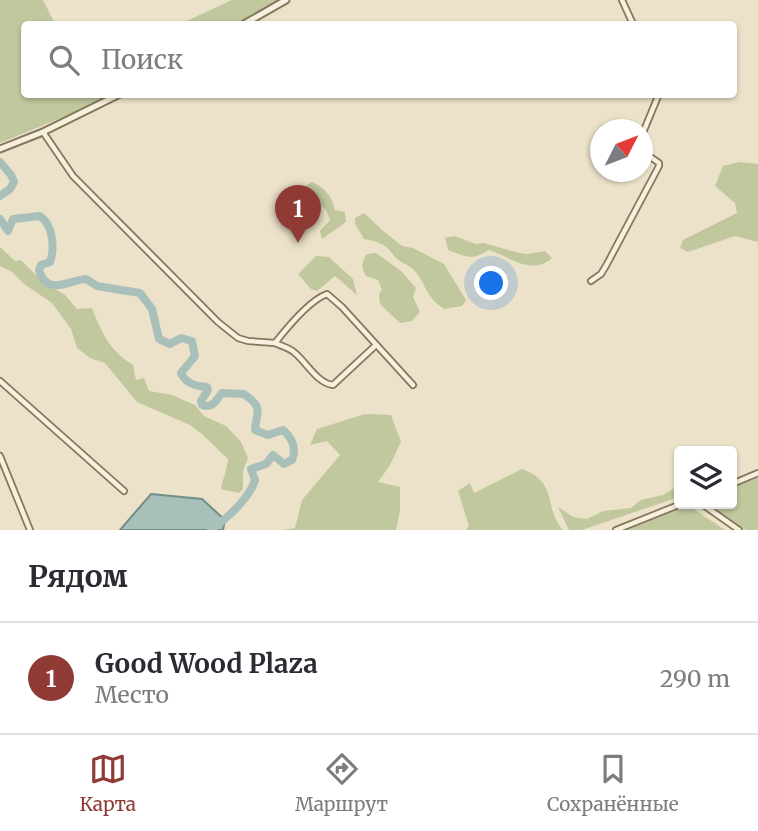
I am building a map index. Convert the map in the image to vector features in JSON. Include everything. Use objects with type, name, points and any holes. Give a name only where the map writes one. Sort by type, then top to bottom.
[{"type":"street","points":[[249,21],[286,0]]},
{"type":"street","points":[[622,0],[631,21]]},
{"type":"street","points":[[1,149],[43,132],[112,98]]},
{"type":"street","points":[[649,119],[657,98]]},
{"type":"street","points":[[43,132],[73,176],[238,338],[275,344],[293,351],[315,374],[327,384],[333,385],[376,345]]},
{"type":"street","points":[[653,159],[659,163],[653,177]]},
{"type":"street","points":[[591,281],[607,264],[651,182]]},
{"type":"street","points":[[275,344],[288,327],[314,302],[327,294],[412,385]]},
{"type":"street","points":[[0,381],[124,491]]},
{"type":"street","points":[[0,456],[30,530]]},
{"type":"street","points":[[737,482],[758,473]]},
{"type":"street","points":[[616,530],[674,507]]},
{"type":"street","points":[[709,509],[739,530]]},
{"type":"green space","points":[[0,0],[43,0],[54,21],[21,21],[21,98],[103,98],[0,143]]},
{"type":"green space","points":[[232,0],[278,0],[241,21],[186,21]]},
{"type":"green space","points":[[739,162],[758,164],[758,242],[735,236],[688,252],[680,248],[683,240],[737,213],[735,203],[715,186],[723,166]]},
{"type":"green space","points":[[312,182],[327,193],[335,210],[345,212],[346,222],[322,239],[320,231],[330,220],[326,210],[312,195],[296,202],[286,198]]},
{"type":"green space","points":[[364,213],[402,246],[413,248],[444,264],[466,300],[462,306],[444,309],[432,299],[414,270],[398,260],[383,245],[364,239],[355,224],[355,218]]},
{"type":"green space","points":[[454,236],[476,244],[484,243],[519,253],[545,251],[552,258],[544,263],[529,265],[489,250],[478,256],[465,256],[448,250],[445,238]]},
{"type":"green space","points":[[0,247],[15,261],[21,260],[42,281],[65,295],[77,309],[92,308],[107,340],[118,354],[133,365],[136,380],[144,378],[149,391],[172,395],[195,405],[204,416],[226,426],[241,442],[248,458],[243,471],[243,489],[239,493],[221,489],[228,459],[190,425],[137,402],[105,363],[90,358],[77,348],[71,329],[52,303],[0,266]]},
{"type":"green space","points":[[376,253],[401,271],[416,288],[413,297],[420,312],[412,321],[400,323],[380,304],[379,294],[382,290],[378,280],[366,276],[363,268],[367,254]]},
{"type":"green space","points":[[316,256],[329,257],[353,279],[357,295],[335,276],[317,291],[311,289],[298,274]]},
{"type":"green space","points":[[365,414],[391,415],[401,442],[378,482],[400,487],[400,511],[396,530],[282,530],[295,528],[302,500],[340,455],[327,441],[310,445],[317,429]]},
{"type":"green space","points":[[522,469],[534,474],[546,488],[553,513],[563,530],[466,530],[469,526],[458,491],[470,483],[474,493]]},
{"type":"green space","points":[[758,475],[758,530],[746,530],[715,509],[737,509],[737,484]]},
{"type":"green space","points":[[674,488],[674,499],[582,530],[569,530],[558,507],[573,517],[587,519],[603,511],[631,508],[641,500],[663,495]]},
{"type":"green space","points":[[674,509],[694,509],[725,530],[620,530]]},
{"type":"water","points":[[151,494],[202,499],[225,520],[223,530],[120,530]]},
{"type":"waterway","points":[[0,162],[14,182],[10,189],[0,196]]},
{"type":"waterway","points":[[0,219],[8,231],[13,219],[40,216],[48,225],[52,237],[50,262],[41,265],[39,270],[47,283],[59,285],[86,279],[97,286],[140,293],[152,309],[159,339],[170,344],[181,338],[192,341],[195,356],[181,373],[192,384],[207,387],[202,405],[212,405],[222,393],[244,394],[257,407],[255,430],[268,435],[283,430],[289,436],[294,447],[292,460],[284,464],[273,455],[266,464],[251,469],[255,480],[248,495],[211,530]]},
{"type":"place","name":"Good Wood Plaza","points":[[298,243]]}]
